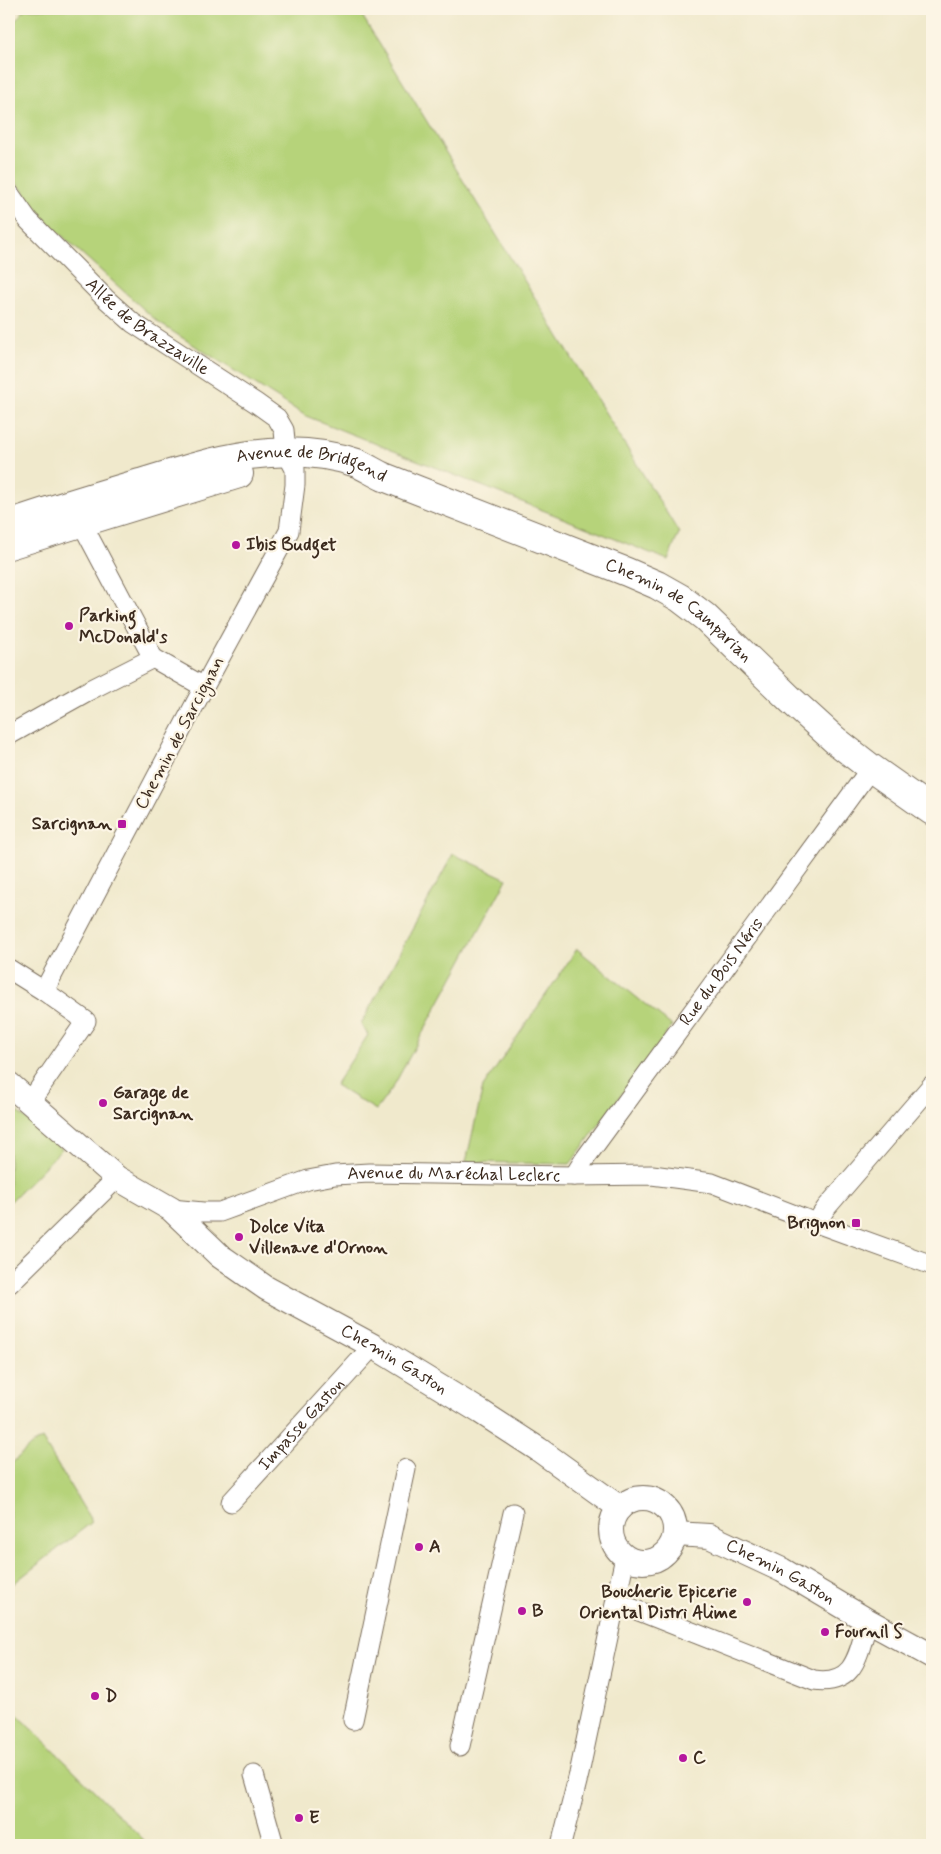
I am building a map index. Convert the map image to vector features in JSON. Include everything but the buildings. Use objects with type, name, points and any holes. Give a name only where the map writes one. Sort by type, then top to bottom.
[{"type":"main road","name":"Avenue de Bridgend","points":[[9,524],[221,460],[251,454],[290,460],[318,470],[384,477]]},
{"type":"main road","name":"Avenue de Bridgend","points":[[9,545],[236,475],[275,469],[290,460]]},
{"type":"main road","name":"Chemin de Camparian","points":[[384,477],[627,572],[657,585],[680,598],[706,617],[792,701],[871,768],[932,811]]},
{"type":"street","name":"Allée de Brazzaville","points":[[9,193],[28,220],[105,298],[133,323],[278,418],[284,430],[290,460]]},
{"type":"street","name":"Chemin de Sarcignan","points":[[44,991],[204,686],[289,531],[295,485],[290,460]]},
{"type":"street","points":[[81,522],[153,658],[204,686]]},
{"type":"street","points":[[9,735],[86,692],[153,658]]},
{"type":"street","name":"Rue du Bois Néris","points":[[574,1176],[871,768]]},
{"type":"street","points":[[9,969],[86,1021],[30,1102]]},
{"type":"street","name":"Avenue du Maréchal Leclerc","points":[[9,1084],[117,1178],[171,1209],[220,1212],[308,1180],[335,1175],[369,1173],[574,1176],[652,1175],[712,1183],[932,1265]]},
{"type":"street","points":[[816,1223],[826,1208],[932,1085]]},
{"type":"street","points":[[9,1284],[117,1178]]},
{"type":"street","name":"Chemin Gaston","points":[[171,1209],[220,1256],[266,1288],[372,1346],[481,1412],[538,1449],[620,1508]]},
{"type":"street","name":"Impasse Gaston","points":[[231,1502],[372,1346]]},
{"type":"street","points":[[352,1720],[406,1470]]},
{"type":"street","points":[[647,1498],[665,1507],[671,1514],[675,1534],[667,1552],[660,1558],[643,1562],[633,1561],[625,1557],[613,1543],[611,1534],[612,1524],[620,1508],[628,1502],[647,1498]]},
{"type":"street","points":[[460,1746],[513,1513]]},
{"type":"street","name":"Chemin Gaston","points":[[675,1534],[709,1536],[782,1570],[932,1656]]},
{"type":"street","points":[[561,1845],[579,1774],[625,1557]]},
{"type":"street","points":[[616,1602],[814,1680],[828,1682],[840,1679],[855,1662],[868,1621]]},
{"type":"street","points":[[254,1775],[274,1845]]},
{"type":"green space","points":[[25,9],[358,9],[679,533],[668,560],[306,416],[159,323],[49,224],[9,173],[9,29]]},
{"type":"green space","points":[[453,854],[507,879],[393,1087],[376,1110],[335,1085],[368,1035],[361,1024]]},
{"type":"green space","points":[[577,949],[672,1026],[570,1164],[466,1162],[483,1087]]},
{"type":"green space","points":[[9,1105],[62,1149],[9,1203]]},
{"type":"green space","points":[[42,1439],[92,1522],[9,1587],[9,1466],[30,1446]]},
{"type":"green space","points":[[9,1706],[149,1845],[9,1845]]},
{"type":"place","name":"Ibis Budget","points":[[236,545]]},
{"type":"place","name":"Parking McDonald's","points":[[69,626]]},
{"type":"place","name":"Sarcignan","points":[[122,824]]},
{"type":"place","name":"Garage de Sarcignan","points":[[103,1103]]},
{"type":"place","name":"Brignon","points":[[856,1223]]},
{"type":"place","name":"Dolce Vita Villenave d'Ornon","points":[[239,1237]]},
{"type":"place","name":"A","points":[[419,1547]]},
{"type":"place","name":"Boucherie Epicerie Oriental Distri Alime","points":[[747,1602]]},
{"type":"place","name":"B","points":[[522,1611]]},
{"type":"place","name":"Fournil S","points":[[825,1632]]},
{"type":"place","name":"D","points":[[95,1696]]},
{"type":"place","name":"C","points":[[683,1758]]},
{"type":"place","name":"E","points":[[299,1818]]}]
